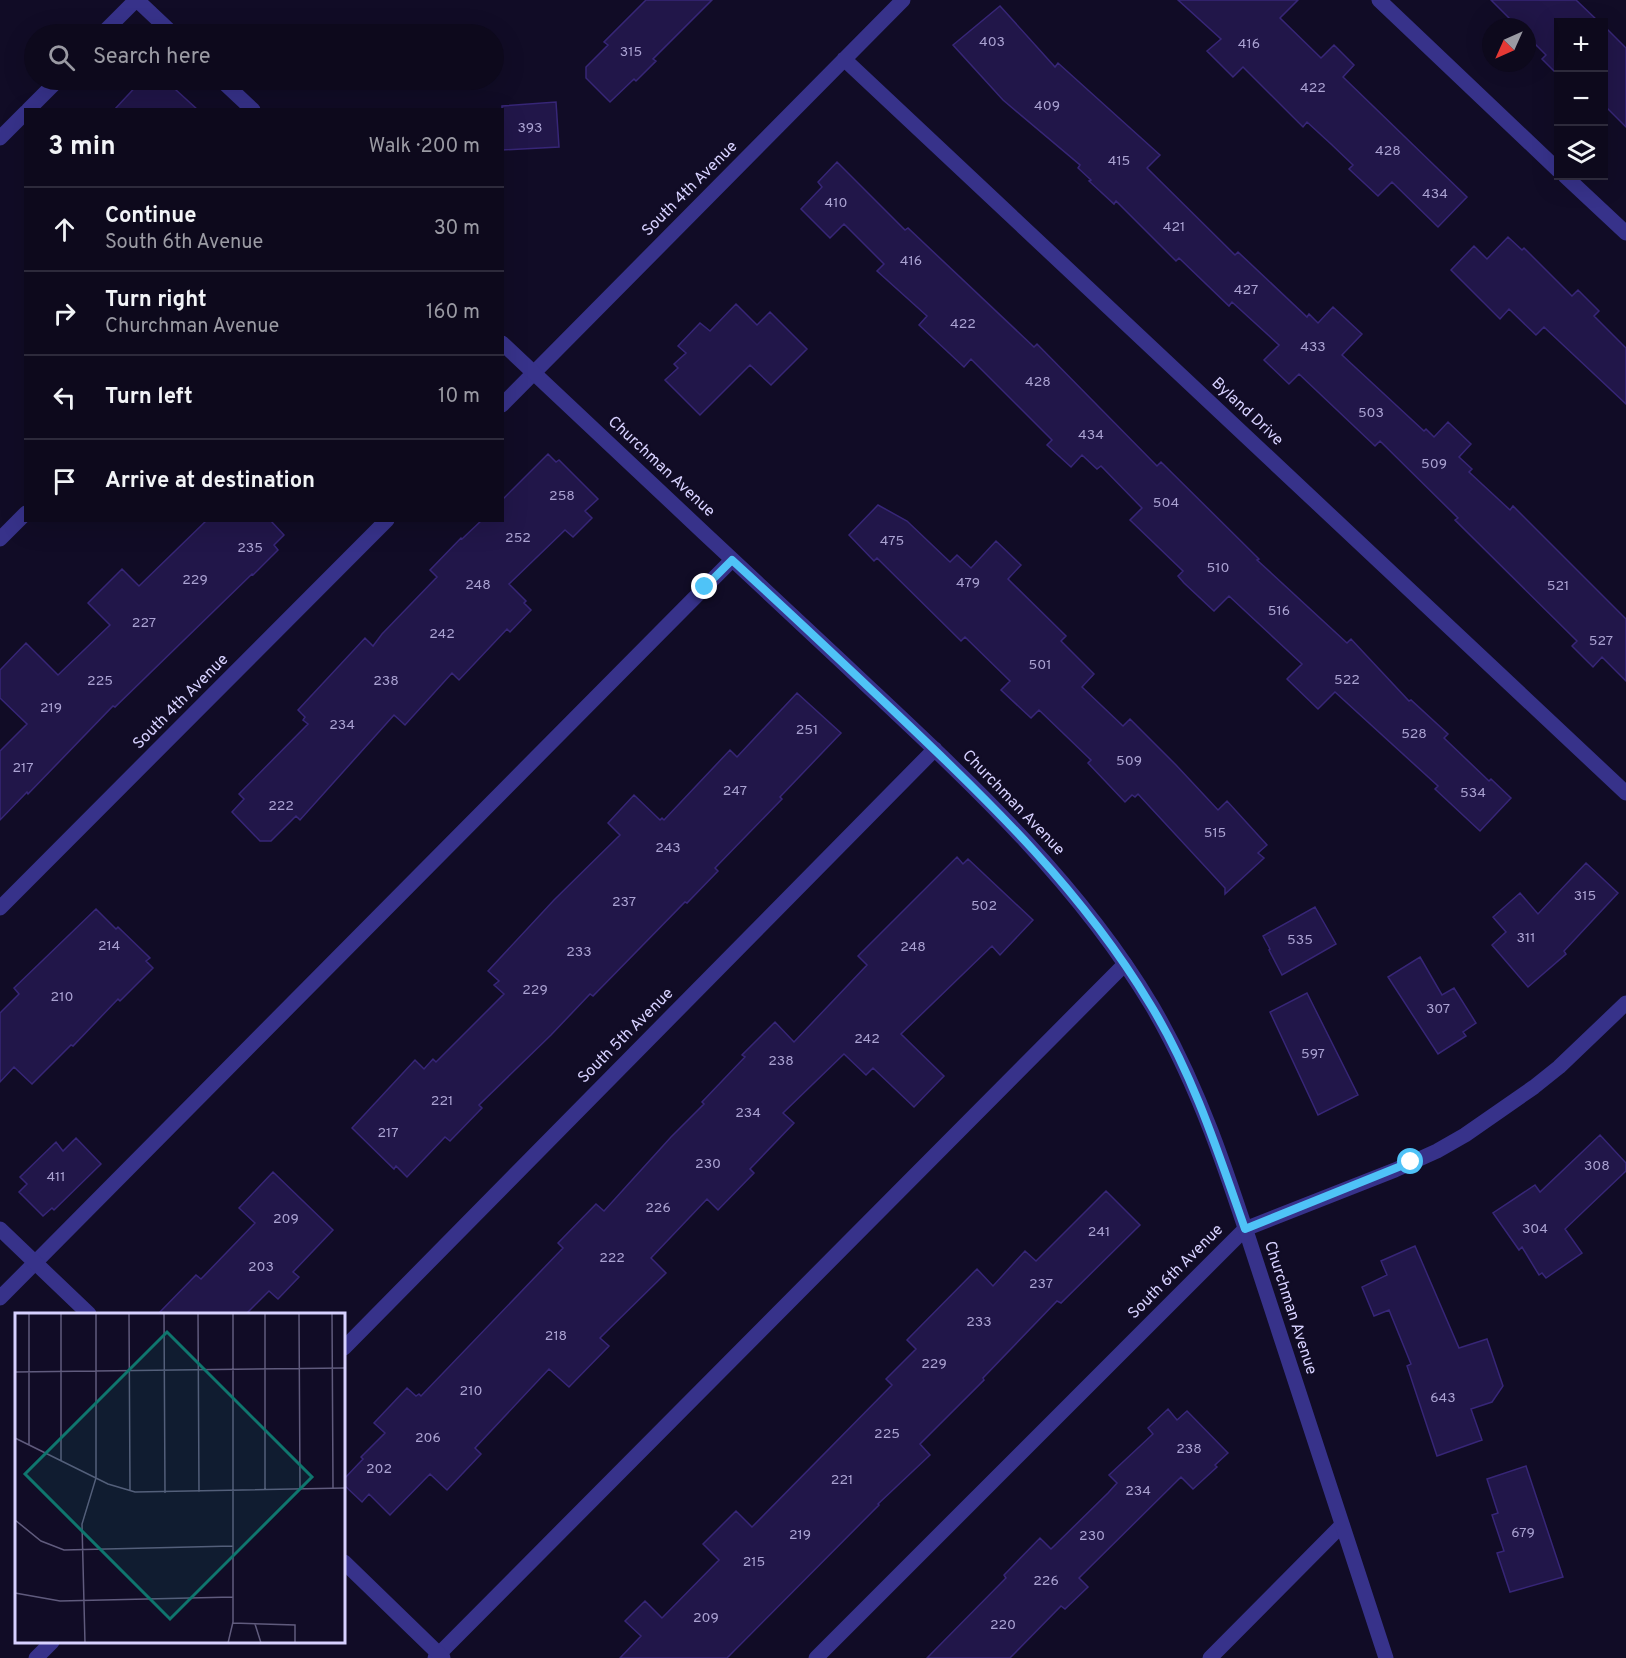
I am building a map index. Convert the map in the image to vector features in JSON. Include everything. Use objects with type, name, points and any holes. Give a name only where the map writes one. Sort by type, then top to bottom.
[{"type":"street","points":[[112,24],[136,0],[162,24]]},
{"type":"street","name":"South 4th Avenue","points":[[504,403],[903,0]]},
{"type":"street","points":[[1379,0],[1554,166]]},
{"type":"street","name":"Byland Drive","points":[[844,58],[1626,793]]},
{"type":"street","points":[[30,108],[48,90]]},
{"type":"street","points":[[232,90],[251,108]]},
{"type":"street","points":[[0,138],[24,114]]},
{"type":"street","points":[[1569,180],[1626,233]]},
{"type":"street","name":"Churchman Avenue","points":[[504,346],[935,749],[1048,864],[1083,905],[1125,964],[1151,1005],[1187,1073],[1210,1127],[1386,1658]]},
{"type":"street","points":[[0,539],[24,515]]},
{"type":"street","name":"South 4th Avenue","points":[[0,908],[385,522]]},
{"type":"street","points":[[0,1298],[732,560]]},
{"type":"street","name":"South 5th Avenue","points":[[345,1347],[935,749]]},
{"type":"street","points":[[345,1563],[439,1657],[1125,964]]},
{"type":"street","name":"South 6th Avenue","points":[[816,1658],[1245,1229],[1395,1170],[1447,1146],[1493,1117],[1534,1087],[1585,1043],[1626,1003]]},
{"type":"street","points":[[0,1228],[88,1313]]},
{"type":"street","points":[[1210,1658],[1342,1525]]},
{"type":"street","points":[[36,1658],[50,1643]]},
{"type":"building","points":[[646,0],[712,0],[653,59],[656,61],[636,81],[634,79],[610,102],[586,78],[586,67],[608,45],[604,42]]},
{"type":"building","points":[[1178,0],[1298,0],[1280,18],[1321,58],[1334,45],[1354,65],[1343,77],[1467,197],[1438,227],[1392,182],[1378,196],[1349,169],[1353,165],[1307,122],[1303,127],[1243,67],[1233,77],[1207,51],[1221,39]]},
{"type":"building","points":[[1491,0],[1576,0],[1595,18],[1554,18],[1554,71],[1542,59],[1546,55],[1536,45],[1536,18],[1509,18]]},
{"type":"building","points":[[1000,6],[1055,67],[1058,63],[1160,155],[1147,168],[1235,255],[1238,252],[1307,317],[1309,314],[1318,323],[1333,307],[1362,334],[1342,355],[1424,431],[1426,429],[1434,437],[1448,422],[1471,444],[1459,457],[1472,469],[1469,472],[1510,510],[1513,506],[1626,619],[1626,681],[1602,657],[1593,667],[1572,646],[1577,641],[1455,520],[1458,518],[1380,441],[1375,446],[1299,374],[1289,384],[1264,360],[1279,345],[1232,302],[1229,306],[1179,258],[1176,261],[1116,201],[1114,204],[1089,181],[1091,180],[1078,168],[1080,165],[1003,100],[953,45]]},
{"type":"building","points":[[1608,30],[1626,48],[1626,127],[1608,109]]},
{"type":"building","points":[[133,90],[176,90],[196,108],[116,108]]},
{"type":"building","points":[[556,102],[559,147],[504,150],[504,108],[502,106]]},
{"type":"building","points":[[837,162],[905,230],[908,228],[1034,347],[1037,344],[1157,466],[1161,462],[1259,559],[1257,560],[1347,643],[1351,639],[1409,701],[1411,700],[1448,734],[1444,738],[1489,781],[1491,779],[1511,798],[1480,831],[1435,789],[1438,786],[1335,692],[1318,709],[1287,679],[1302,664],[1229,596],[1214,611],[1184,583],[1178,576],[1183,571],[1130,520],[1142,508],[1101,466],[1097,469],[1082,455],[1071,467],[1047,445],[1052,440],[971,359],[964,367],[919,325],[927,316],[877,271],[884,264],[844,224],[830,238],[801,209],[822,187],[818,182]]},
{"type":"building","points":[[1508,237],[1522,250],[1524,248],[1572,296],[1578,290],[1599,311],[1594,316],[1626,348],[1626,404],[1544,327],[1536,335],[1509,309],[1500,319],[1451,270],[1474,246],[1487,259]]},
{"type":"building","points":[[736,304],[757,325],[770,312],[807,349],[771,385],[750,365],[700,415],[665,380],[678,368],[674,364],[686,353],[678,346],[700,323],[710,331]]},
{"type":"building","points":[[548,454],[556,462],[559,460],[598,499],[585,511],[592,518],[573,537],[565,530],[509,584],[526,601],[524,603],[531,610],[510,632],[507,629],[459,680],[452,673],[405,725],[394,715],[300,820],[296,816],[271,841],[260,841],[232,812],[244,799],[239,794],[308,724],[298,710],[365,638],[373,646],[437,577],[430,570],[461,538],[480,522],[504,522],[504,498]]},
{"type":"building","points":[[878,505],[907,521],[950,562],[957,555],[971,568],[996,541],[1021,565],[1008,579],[1066,636],[1061,641],[1094,674],[1082,687],[1123,726],[1130,719],[1218,810],[1227,801],[1267,845],[1258,853],[1264,858],[1225,894],[1225,888],[1138,794],[1135,797],[1132,795],[1125,802],[1088,763],[1091,760],[1039,710],[1031,718],[1001,690],[1010,681],[965,637],[961,641],[877,558],[874,561],[849,535]]},
{"type":"building","points":[[205,522],[272,522],[284,535],[274,545],[278,550],[115,707],[113,706],[0,820],[0,751],[27,724],[0,698],[0,670],[26,643],[58,675],[110,625],[88,603],[122,569],[139,586]]},
{"type":"building","points":[[797,693],[841,733],[780,797],[782,799],[715,868],[718,871],[593,996],[590,994],[479,1105],[482,1108],[450,1141],[445,1137],[407,1177],[396,1166],[394,1169],[352,1128],[415,1060],[424,1069],[433,1059],[436,1062],[504,994],[494,985],[499,981],[488,971],[554,900],[620,835],[608,823],[634,795],[660,820],[662,818],[664,820],[730,750],[737,757]]},
{"type":"building","points":[[957,857],[963,864],[968,859],[1033,920],[1000,955],[992,946],[901,1034],[944,1076],[914,1107],[873,1068],[866,1075],[844,1054],[783,1113],[794,1123],[750,1169],[754,1173],[718,1210],[707,1199],[651,1258],[666,1273],[600,1338],[609,1346],[569,1387],[549,1369],[475,1448],[481,1454],[447,1490],[430,1474],[390,1515],[369,1494],[362,1502],[345,1486],[345,1478],[363,1459],[361,1457],[385,1433],[374,1423],[407,1388],[416,1396],[419,1394],[421,1396],[563,1248],[558,1243],[596,1204],[604,1211],[704,1104],[702,1102],[745,1057],[742,1055],[775,1022],[794,1042],[867,965],[858,956]]},
{"type":"building","points":[[1586,863],[1618,893],[1564,951],[1566,954],[1528,987],[1492,945],[1506,932],[1493,917],[1520,893],[1538,914]]},
{"type":"building","points":[[1315,907],[1336,944],[1282,975],[1263,936]]},
{"type":"building","points":[[96,909],[150,958],[146,961],[153,968],[120,1001],[118,999],[32,1084],[14,1067],[0,1082],[0,1013],[19,994],[14,988]]},
{"type":"building","points":[[1420,957],[1442,995],[1454,988],[1476,1023],[1463,1032],[1466,1036],[1438,1054],[1388,977]]},
{"type":"building","points":[[1307,993],[1358,1095],[1318,1115],[1270,1012]]},
{"type":"building","points":[[1600,1135],[1626,1163],[1626,1171],[1565,1229],[1582,1253],[1546,1278],[1542,1273],[1539,1275],[1522,1247],[1519,1250],[1493,1213],[1535,1185],[1540,1192]]},
{"type":"building","points":[[76,1138],[101,1164],[54,1210],[52,1208],[43,1216],[19,1192],[27,1184],[20,1177],[56,1142],[63,1151]]},
{"type":"building","points":[[273,1172],[333,1230],[293,1272],[299,1277],[278,1299],[269,1291],[247,1313],[159,1313],[196,1275],[201,1279],[255,1223],[239,1208]]},
{"type":"building","points":[[1106,1191],[1140,1225],[1061,1303],[1057,1301],[983,1378],[984,1380],[920,1444],[930,1455],[878,1504],[727,1658],[620,1658],[641,1636],[625,1621],[645,1601],[662,1618],[719,1560],[703,1544],[736,1511],[752,1527],[892,1385],[886,1379],[916,1349],[907,1340],[977,1269],[993,1286],[1025,1251],[1036,1261]]},
{"type":"building","points":[[1415,1246],[1459,1348],[1487,1339],[1503,1386],[1492,1402],[1471,1409],[1482,1440],[1437,1456],[1407,1366],[1411,1364],[1389,1310],[1374,1316],[1362,1287],[1387,1275],[1381,1261]]},
{"type":"building","points":[[1168,1409],[1177,1420],[1187,1411],[1228,1453],[1215,1465],[1217,1467],[1193,1489],[1181,1477],[1079,1578],[1088,1587],[1065,1609],[1061,1606],[1010,1658],[927,1658],[1006,1578],[1004,1575],[1040,1538],[1051,1549],[1108,1493],[1117,1483],[1109,1475],[1153,1434],[1148,1428]]},
{"type":"building","points":[[1526,1466],[1563,1577],[1510,1592],[1497,1553],[1504,1551],[1492,1515],[1498,1513],[1487,1479]]},
{"type":"route","points":[[705,587],[732,560],[935,749],[1016,830],[1083,905],[1151,1005],[1176,1050],[1210,1127],[1245,1229],[1411,1162]]}]
